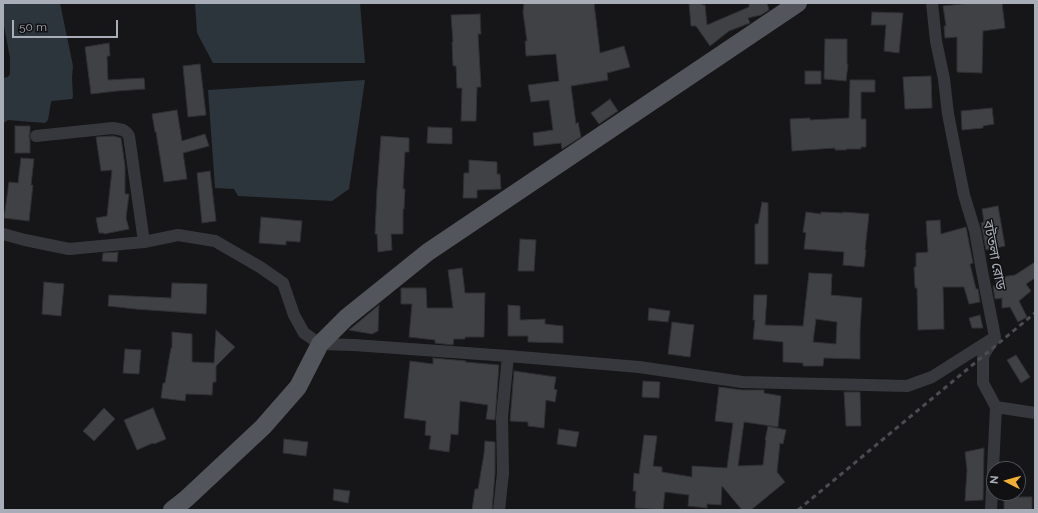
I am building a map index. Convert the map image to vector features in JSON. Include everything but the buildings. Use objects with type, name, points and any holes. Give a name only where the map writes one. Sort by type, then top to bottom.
[{"type":"main road","points":[[172,510],[186,499],[263,427],[298,387],[320,344],[346,318],[428,252],[798,3]]},
{"type":"street","name":"বটতলা রোড","points":[[932,3],[936,41],[944,79],[948,114],[964,195],[975,230],[995,337]]},
{"type":"street","points":[[36,136],[113,128],[123,130],[127,133],[129,136],[144,242]]},
{"type":"street","points":[[3,234],[69,249],[144,242],[178,235],[215,242],[260,267],[283,283],[294,316],[304,333],[320,344],[508,356],[639,367],[742,382],[907,386],[932,377],[995,337]]},
{"type":"street","points":[[991,510],[996,407],[983,382],[983,356],[995,337]]},
{"type":"street","points":[[499,510],[502,473],[502,417],[508,356]]},
{"type":"street","points":[[996,407],[1035,413]]},
{"type":"shaded area","points":[[3,3],[60,3],[73,66],[73,97],[72,99],[52,101],[48,120],[45,123],[8,120],[3,124],[3,78],[8,77],[10,74],[10,58],[3,21]]},
{"type":"shaded area","points":[[195,3],[360,3],[365,63],[213,63],[197,33]]},
{"type":"shaded area","points":[[365,80],[349,189],[332,201],[238,196],[234,189],[215,188],[208,90]]},
{"type":"railway","points":[[798,510],[1035,313]]}]
